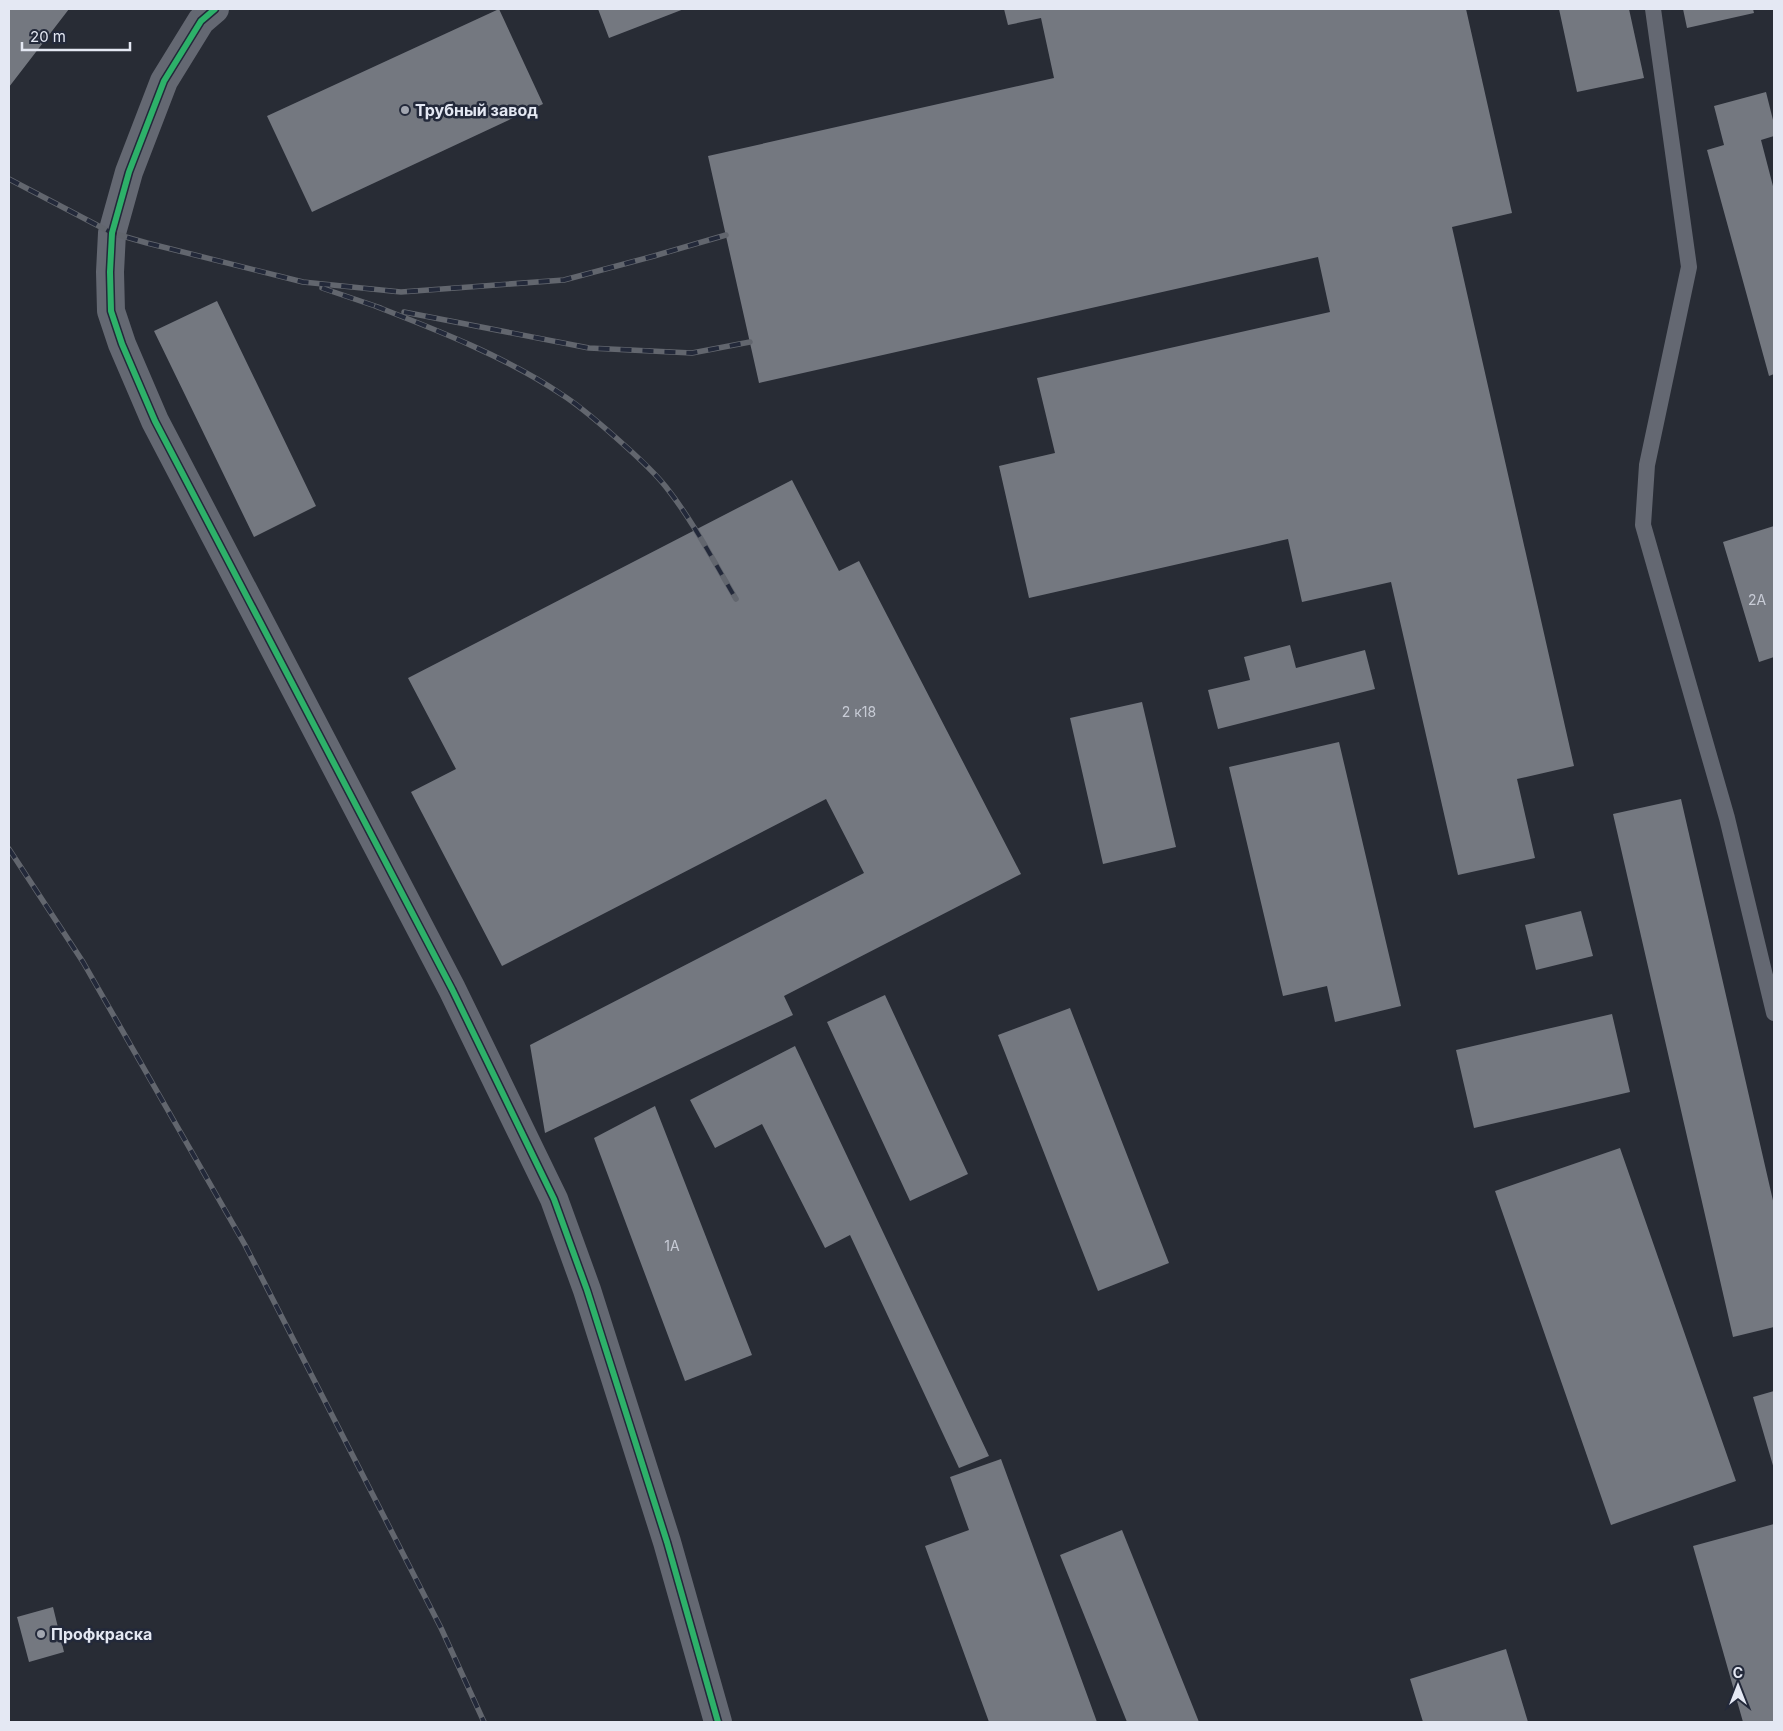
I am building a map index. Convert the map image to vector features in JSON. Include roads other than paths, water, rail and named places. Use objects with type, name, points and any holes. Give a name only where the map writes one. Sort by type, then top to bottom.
[{"type":"street","points":[[215,9],[201,21],[164,81],[128,172],[112,233],[111,311],[122,344],[155,421],[452,989],[554,1199],[587,1290],[664,1532],[718,1722]]},
{"type":"lane","points":[[1653,9],[1688,267],[1647,465],[1643,525],[1727,818],[1774,1013]]},
{"type":"railway","points":[[9,179],[112,233],[303,282],[401,292],[564,280],[726,235]]},
{"type":"railway","points":[[322,288],[381,308]]},
{"type":"railway","points":[[375,306],[447,335],[517,368],[568,399],[608,430],[654,473],[676,500],[736,599]]},
{"type":"railway","points":[[404,312],[589,348],[692,353],[750,342]]},
{"type":"railway","points":[[9,849],[83,962],[245,1245],[441,1628],[484,1722]]},
{"type":"place","name":"Трубный завод","points":[[405,110]]},
{"type":"place","name":"Профкраска","points":[[41,1634]]}]
